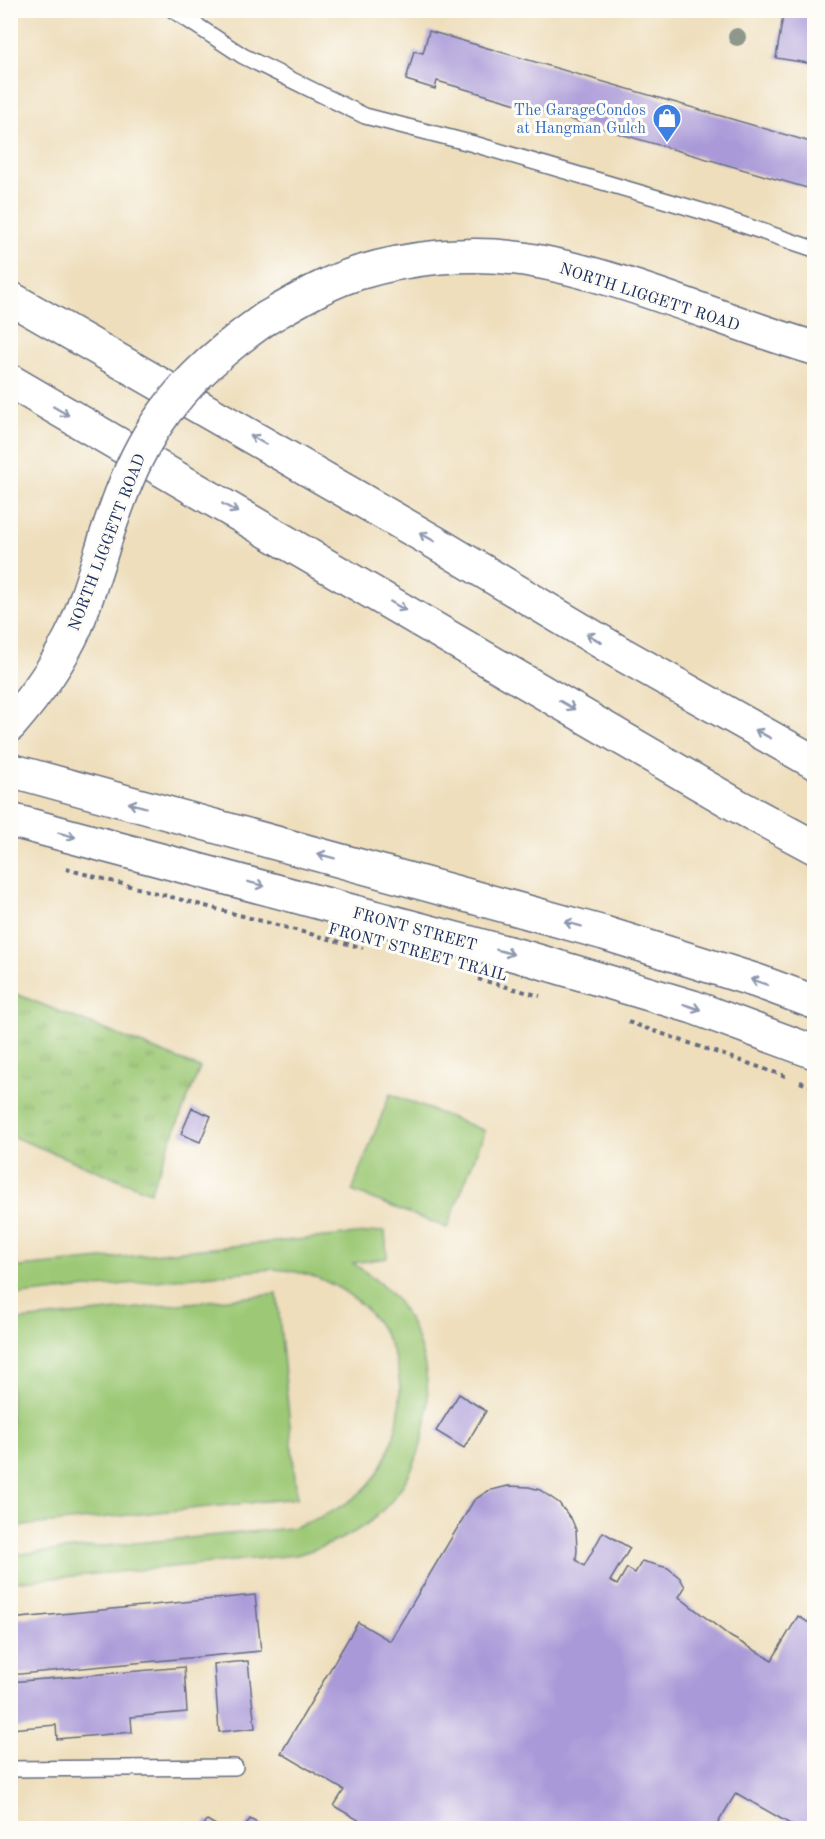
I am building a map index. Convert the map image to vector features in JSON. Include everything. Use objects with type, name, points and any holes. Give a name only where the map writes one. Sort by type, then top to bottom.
[{"type":"main road","name":"NORTH LIGGETT ROAD","points":[[10,725],[33,699],[75,627],[107,534],[137,458],[166,410],[194,376],[211,360],[265,319],[318,289],[356,273],[396,263],[434,258],[480,256],[522,259],[567,268],[609,280],[814,348]]},
{"type":"main road","points":[[10,298],[436,543],[620,653],[814,762]]},
{"type":"main road","points":[[10,381],[738,806],[814,848]]},
{"type":"main road","points":[[10,770],[604,933],[736,974],[814,1002]]},
{"type":"main road","name":"FRONT STREET","points":[[10,820],[531,959],[693,1007],[814,1052]]},
{"type":"lane","points":[[173,10],[243,56],[365,116],[474,144],[708,213],[814,249]]},
{"type":"lane","points":[[10,1769],[235,1767]]},
{"type":"path","name":"FRONT STREET TRAIL","points":[[65,869],[371,950]]},
{"type":"path","name":"FRONT STREET TRAIL","points":[[470,977],[548,998]]},
{"type":"path","points":[[622,1020],[814,1087]]},
{"type":"green space","points":[[11,992],[200,1068],[150,1192],[11,1136]]},
{"type":"green space","points":[[390,1094],[485,1131],[447,1228],[352,1191]]},
{"type":"green space","points":[[385,1231],[387,1258],[353,1263],[395,1298],[411,1323],[421,1350],[427,1379],[427,1408],[423,1437],[414,1464],[400,1490],[381,1512],[352,1533],[330,1544],[296,1555],[11,1582],[11,1555],[291,1528],[310,1522],[344,1505],[360,1493],[377,1474],[392,1443],[400,1403],[398,1373],[390,1345],[376,1320],[356,1300],[331,1284],[303,1273],[271,1269],[11,1296],[11,1268]]},
{"type":"green space","points":[[277,1294],[297,1498],[11,1527],[11,1321]]},
{"type":"building","points":[[784,10],[814,10],[814,64],[776,58]]},
{"type":"building","points":[[429,31],[814,143],[814,190],[437,81],[435,89],[406,80],[414,51],[423,53]]},
{"type":"building","points":[[192,1108],[211,1116],[200,1142],[181,1134]]},
{"type":"building","points":[[459,1394],[486,1411],[464,1448],[436,1431]]},
{"type":"building","points":[[508,1486],[540,1490],[559,1503],[572,1520],[576,1530],[576,1560],[584,1566],[603,1532],[630,1548],[610,1581],[617,1585],[627,1568],[635,1573],[642,1561],[668,1568],[680,1578],[685,1587],[679,1597],[731,1637],[772,1660],[798,1616],[814,1626],[814,1828],[797,1828],[736,1793],[715,1828],[365,1828],[367,1825],[334,1806],[344,1790],[281,1753],[358,1622],[390,1641],[474,1500],[488,1491]]},
{"type":"building","points":[[255,1595],[261,1651],[10,1675],[10,1619]]},
{"type":"building","points":[[248,1661],[255,1728],[219,1732],[214,1664]]},
{"type":"building","points":[[184,1667],[187,1712],[131,1717],[132,1732],[57,1739],[56,1725],[10,1729],[10,1682]]},
{"type":"building","points":[[250,1819],[266,1828],[244,1828]]},
{"type":"building","points":[[207,1820],[221,1828],[202,1828]]},
{"type":"place","name":"The GarageCondos at Hangman Gulch","points":[[667,144]]}]
